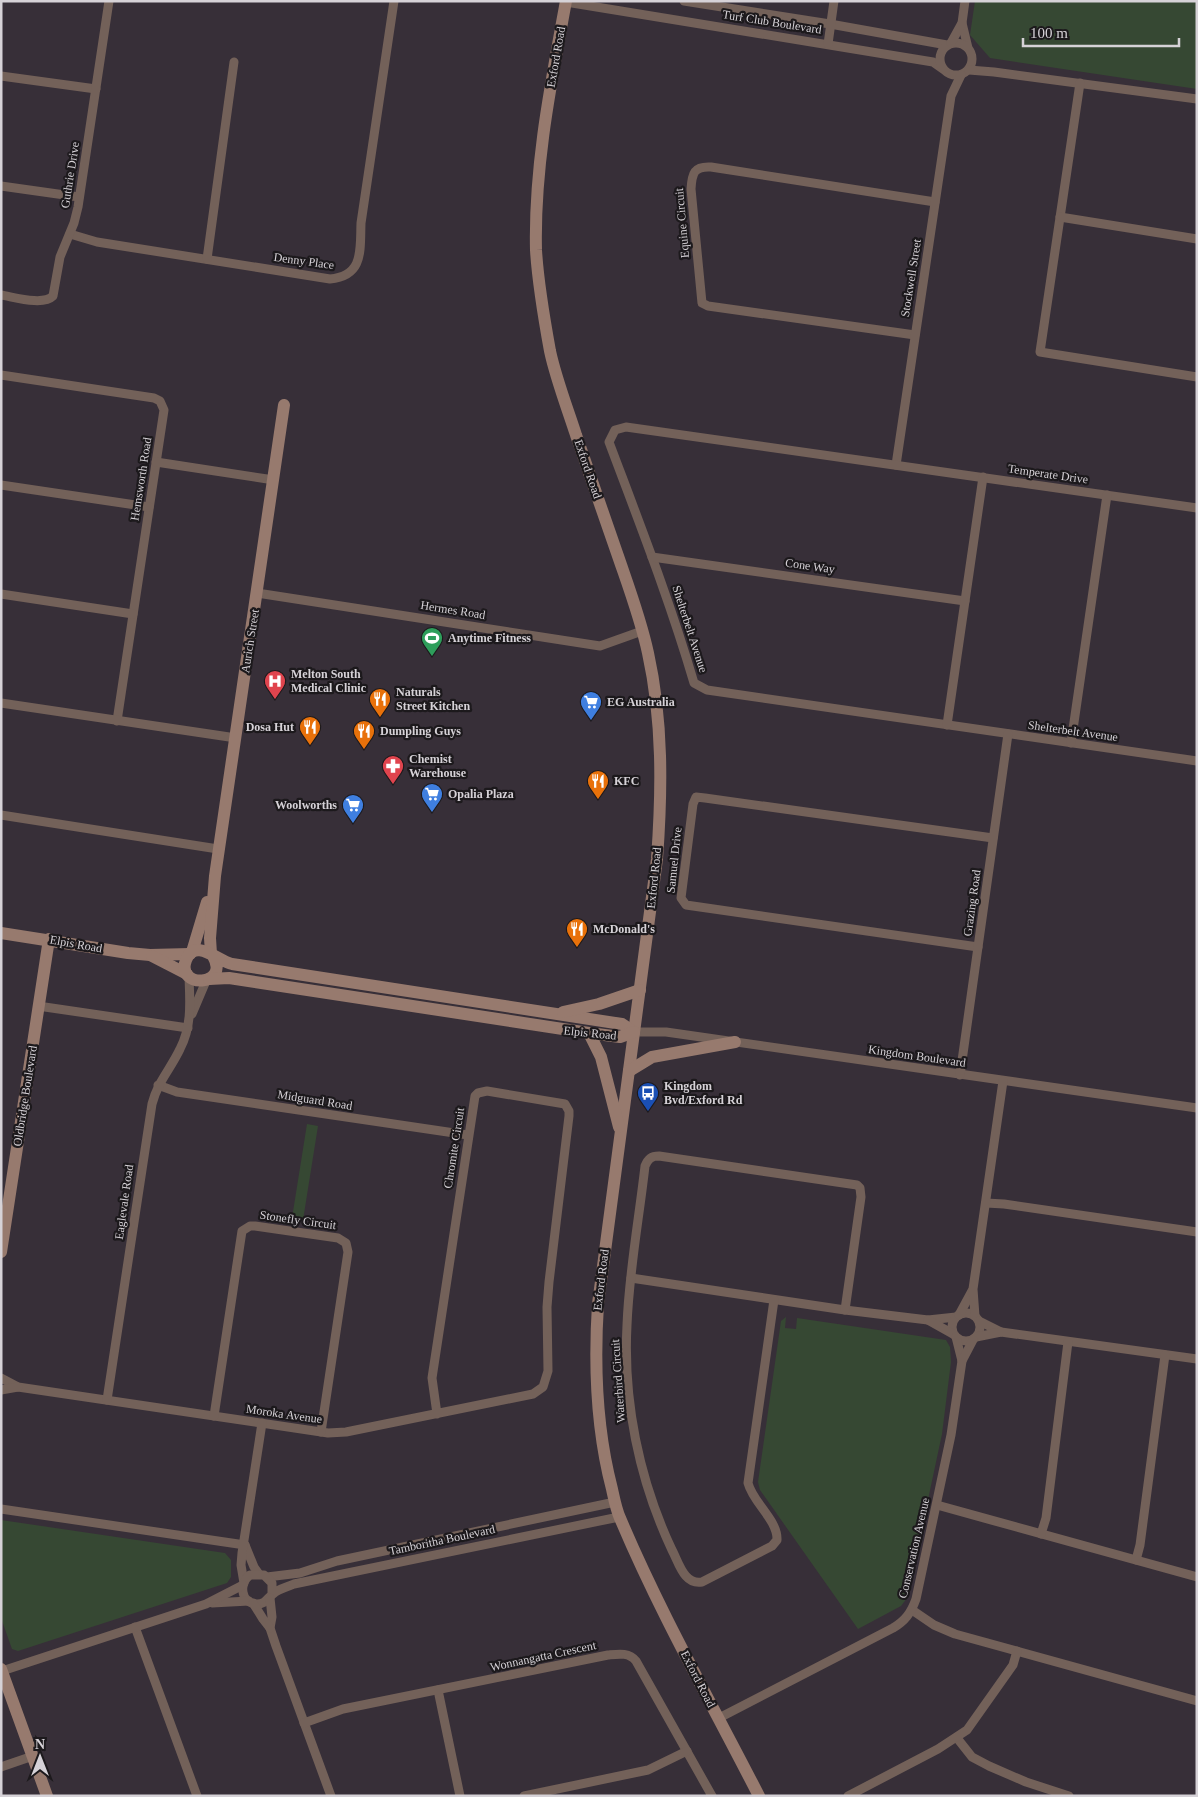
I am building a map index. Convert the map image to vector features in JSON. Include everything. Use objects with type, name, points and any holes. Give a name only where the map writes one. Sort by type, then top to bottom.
[{"type":"street","name":"Guthrie Drive","points":[[1,295],[41,301],[50,299],[55,291],[60,257],[76,216],[109,1]]},
{"type":"street","name":"Denny Place","points":[[70,234],[97,242],[330,279],[347,275],[357,264],[361,223],[394,1]]},
{"type":"street","name":"Turf Club Boulevard","points":[[566,1],[932,62],[944,71]]},
{"type":"street","name":"Exford Road","points":[[566,1],[547,107],[541,162],[536,251],[540,286],[551,352],[562,392],[648,652],[657,699],[661,748],[661,810],[657,859],[598,1304],[595,1354],[601,1433],[608,1475],[619,1517],[647,1579],[759,1796]]},
{"type":"street","name":"Turf Club Boulevard","points":[[684,1],[949,44]]},
{"type":"street","points":[[828,44],[834,1]]},
{"type":"street","points":[[965,1],[962,23],[973,61],[965,73]]},
{"type":"street","points":[[962,23],[949,44],[940,54],[940,64],[944,71],[956,76],[965,73],[994,72],[1197,99]]},
{"type":"street","points":[[949,44],[960,44],[994,72]]},
{"type":"street","points":[[207,259],[234,62]]},
{"type":"street","name":"Stockwell Street","points":[[944,71],[951,96]]},
{"type":"street","name":"Stockwell Street","points":[[896,465],[951,96],[965,73]]},
{"type":"street","points":[[1,76],[96,89]]},
{"type":"street","points":[[1080,83],[1040,352],[1197,377]]},
{"type":"street","name":"Equine Circuit","points":[[915,335],[708,306],[702,303],[691,177],[695,170],[711,167],[935,202]]},
{"type":"street","points":[[1,186],[79,198]]},
{"type":"street","points":[[1060,217],[1197,239]]},
{"type":"street","name":"Hemsworth Road","points":[[1,375],[154,398],[160,401],[164,410],[117,721]]},
{"type":"street","name":"Aurich Street","points":[[212,955],[210,938],[214,876],[284,405]]},
{"type":"street","name":"Shelterbelt Avenue","points":[[896,465],[626,427],[615,430],[609,442],[678,628],[694,683],[707,690],[1196,761]]},
{"type":"street","points":[[156,462],[274,480]]},
{"type":"street","name":"Temperate Drive","points":[[896,465],[1197,508]]},
{"type":"street","points":[[947,725],[982,477]]},
{"type":"street","points":[[1,485],[149,507]]},
{"type":"street","points":[[1071,743],[1107,495]]},
{"type":"street","name":"Cone Way","points":[[652,556],[965,601]]},
{"type":"street","name":"Hermes Road","points":[[257,593],[600,646],[642,631]]},
{"type":"street","points":[[1,594],[133,614]]},
{"type":"street","points":[[1,703],[236,738]]},
{"type":"street","name":"Grazing Road","points":[[960,1075],[1008,734]]},
{"type":"street","points":[[1196,761],[1197,750]]},
{"type":"street","name":"Samuel Drive","points":[[978,947],[686,905],[681,898],[693,804],[696,797],[994,838]]},
{"type":"street","points":[[1,815],[218,849]]},
{"type":"street","name":"Aurich Street","points":[[191,953],[214,876]]},
{"type":"street","name":"Elpis Road","points":[[1,933],[49,939],[121,952],[150,955],[191,953]]},
{"type":"street","name":"Oldbridge Boulevard","points":[[1,1252],[49,939]]},
{"type":"street","points":[[202,950],[212,955],[216,964],[213,976],[207,980],[197,981],[188,975],[185,965],[191,953],[202,950]]},
{"type":"street","name":"Elpis Road","points":[[150,955],[188,975]]},
{"type":"street","name":"Elpis Road","points":[[212,955],[232,964],[622,1024],[634,1032]]},
{"type":"street","name":"Eaglevale Road","points":[[107,1400],[150,1114],[158,1085],[181,1048],[188,1028],[190,1016],[188,975]]},
{"type":"street","name":"Elpis Road","points":[[207,980],[229,978],[620,1037],[634,1032]]},
{"type":"street","name":"Eaglevale Road","points":[[190,1016],[207,980]]},
{"type":"street","points":[[553,1013],[599,1004],[640,990]]},
{"type":"street","points":[[38,1006],[188,1028]]},
{"type":"street","name":"Kingdom Boulevard","points":[[634,1032],[666,1032],[1197,1108]]},
{"type":"street","points":[[589,1033],[601,1057],[620,1134]]},
{"type":"street","points":[[629,1071],[652,1057],[735,1042]]},
{"type":"street","points":[[974,1339],[980,1329],[976,1318],[973,1289],[1003,1081]]},
{"type":"street","name":"Midguard Road","points":[[158,1085],[177,1092],[468,1135]]},
{"type":"street","name":"Chromite Circuit","points":[[437,1414],[432,1378],[468,1135],[475,1096],[482,1092],[559,1102],[565,1104],[569,1111],[548,1282],[548,1370],[543,1387]]},
{"type":"street","name":"Waterbird Circuit","points":[[774,1300],[748,1483],[750,1493],[776,1529],[777,1540],[772,1546],[702,1582],[692,1582],[686,1577],[659,1518],[645,1478],[635,1437],[629,1394],[626,1357],[627,1316],[647,1161],[654,1156],[850,1183],[860,1188],[862,1197],[845,1310]]},
{"type":"street","points":[[986,1203],[1197,1232]]},
{"type":"street","name":"Stonefly Circuit","points":[[214,1416],[242,1231],[250,1226],[255,1226],[338,1238],[346,1243],[348,1252],[321,1432]]},
{"type":"street","points":[[631,1278],[774,1300],[928,1320],[968,1313],[1001,1332],[1197,1360]]},
{"type":"street","points":[[955,1336],[952,1325],[973,1289]]},
{"type":"street","points":[[928,1320],[964,1341],[1001,1332]]},
{"type":"street","name":"Conservation Avenue","points":[[955,1336],[962,1361]]},
{"type":"street","name":"Conservation Avenue","points":[[719,1718],[893,1628],[907,1618],[916,1600],[951,1435],[962,1361],[974,1339]]},
{"type":"street","points":[[1041,1534],[1046,1518],[1068,1342]]},
{"type":"street","points":[[1136,1560],[1140,1545],[1165,1355]]},
{"type":"street","name":"Moroka Avenue","points":[[1,1378],[18,1387]]},
{"type":"street","name":"Moroka Avenue","points":[[1,1390],[18,1387],[321,1432],[346,1432],[533,1394],[543,1387]]},
{"type":"street","points":[[262,1423],[241,1565],[243,1594],[270,1628],[331,1796]]},
{"type":"street","name":"Tamboritha Boulevard","points":[[2,1670],[206,1604],[243,1584],[250,1575],[300,1573],[337,1561],[615,1502]]},
{"type":"street","points":[[936,1505],[1197,1577]]},
{"type":"street","points":[[1,1509],[244,1545]]},
{"type":"street","name":"Tamboritha Boulevard","points":[[206,1604],[262,1603],[294,1584],[619,1517]]},
{"type":"street","points":[[244,1545],[254,1567],[272,1583],[272,1617],[270,1628]]},
{"type":"street","points":[[912,1610],[942,1629],[1197,1701]]},
{"type":"street","points":[[136,1627],[197,1796]]},
{"type":"street","points":[[848,1796],[957,1738],[971,1725],[1012,1665],[1017,1651]]},
{"type":"street","name":"Wonnangatta Crescent","points":[[304,1723],[343,1709],[608,1655],[621,1654],[636,1661],[712,1796]]},
{"type":"street","points":[[2,1670],[47,1796]]},
{"type":"street","points":[[438,1690],[460,1796]]},
{"type":"street","points":[[957,1738],[972,1757],[989,1766],[1026,1782],[1069,1796]]},
{"type":"street","points":[[524,1796],[648,1770],[687,1751]]},
{"type":"street","points":[[1,1767],[33,1756]]},
{"type":"green space","points":[[975,1],[1197,1],[1197,89],[990,58],[970,35]]},
{"type":"green space","points":[[307,1124],[318,1126],[303,1220],[292,1218]]},
{"type":"green space","points":[[786,1317],[785,1328],[796,1329],[797,1318],[946,1340],[950,1347],[951,1362],[942,1434],[907,1598],[901,1606],[858,1629],[760,1490],[758,1482],[781,1321]]},
{"type":"green space","points":[[1,1520],[225,1553],[231,1560],[231,1577],[227,1583],[18,1651],[12,1649],[1,1618]]},
{"type":"place","name":"Anytime Fitness","points":[[432,657]]},
{"type":"place","name":"Melton South Medical Clinic","points":[[275,700]]},
{"type":"place","name":"Naturals Street Kitchen","points":[[380,718]]},
{"type":"place","name":"EG Australia","points":[[591,721]]},
{"type":"place","name":"Dosa Hut","points":[[310,746]]},
{"type":"place","name":"Dumpling Guys","points":[[364,750]]},
{"type":"place","name":"Chemist Warehouse","points":[[393,785]]},
{"type":"place","name":"KFC","points":[[598,800]]},
{"type":"place","name":"Opalia Plaza","points":[[432,813]]},
{"type":"place","name":"Woolworths","points":[[353,824]]},
{"type":"place","name":"McDonald's","points":[[577,948]]},
{"type":"place","name":"Kingdom Bvd/Exford Rd","points":[[648,1112]]}]
